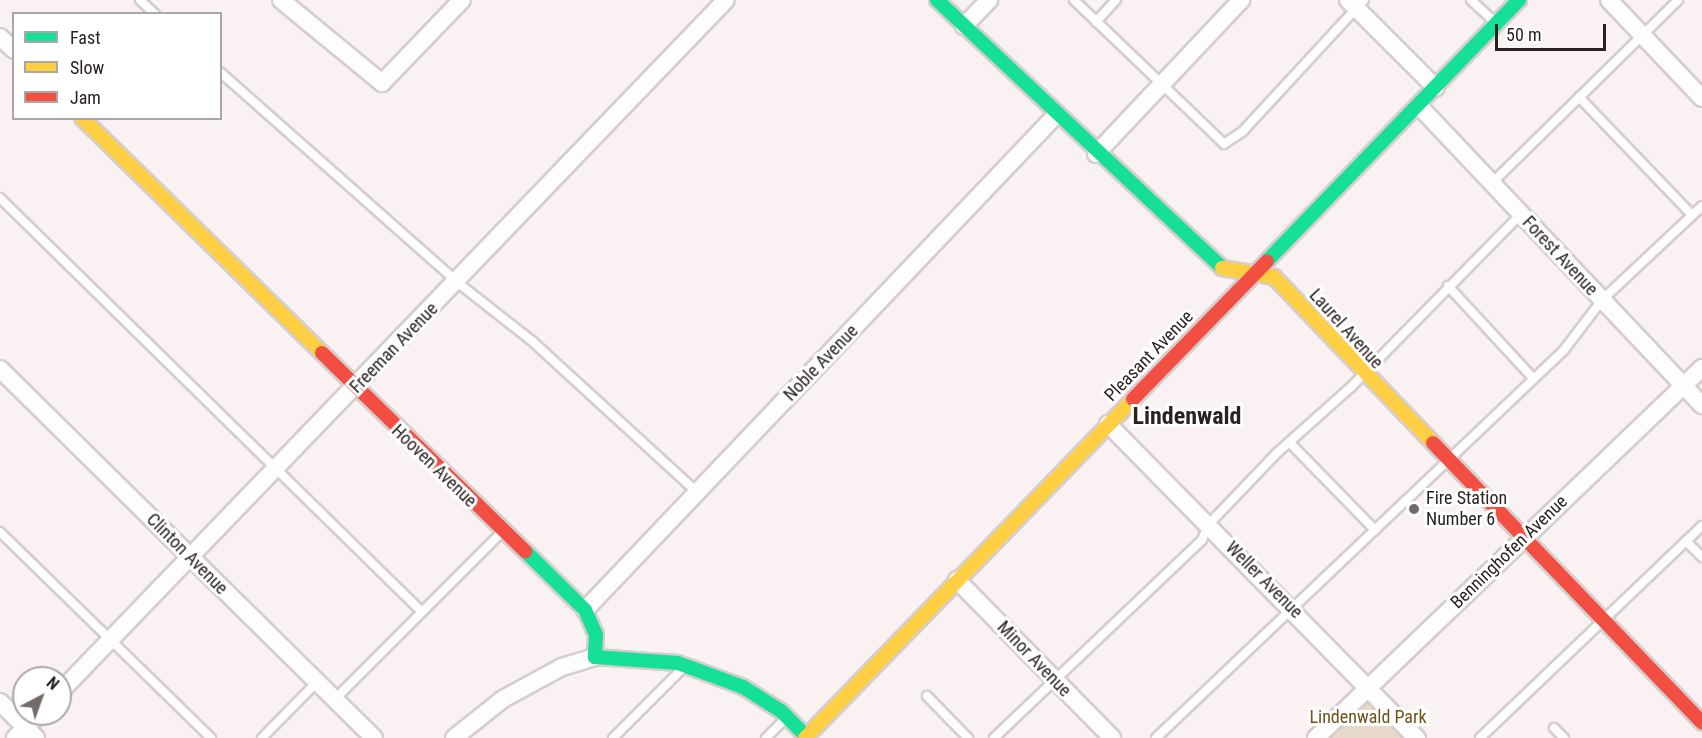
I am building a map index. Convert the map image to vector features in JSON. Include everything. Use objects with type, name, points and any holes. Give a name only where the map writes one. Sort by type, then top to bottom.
[{"type":"street","points":[[281,0],[382,83],[462,0]]},
{"type":"street","name":"Freeman Avenue","points":[[72,680],[354,390],[726,0]]},
{"type":"street","name":"Laurel Avenue","points":[[937,0],[1096,154],[1228,273],[1274,278],[1361,373],[1702,723]]},
{"type":"street","points":[[964,26],[988,0]]},
{"type":"street","points":[[1096,154],[1241,0]]},
{"type":"street","name":"Pleasant Avenue","points":[[807,738],[1519,0]]},
{"type":"street","points":[[1609,0],[1699,88]]},
{"type":"street","points":[[1356,3],[1436,88]]},
{"type":"street","points":[[0,37],[12,48]]},
{"type":"street","name":"Forest Avenue","points":[[1419,106],[1702,405]]},
{"type":"street","name":"Noble Avenue","points":[[585,610],[1056,116]]},
{"type":"street","name":"Hooven Avenue","points":[[84,120],[354,390],[585,610],[596,635],[595,657]]},
{"type":"street","name":"Benninghofen Avenue","points":[[1316,738],[1702,368]]},
{"type":"street","name":"Clinton Avenue","points":[[0,369],[374,738]]},
{"type":"street","name":"Weller Avenue","points":[[1108,424],[1370,687],[1417,738]]},
{"type":"street","name":"Minor Avenue","points":[[957,580],[1112,738]]},
{"type":"street","points":[[454,738],[503,699],[562,667],[595,657],[685,665],[744,687],[787,717],[807,738]]},
{"type":"street","points":[[0,702],[26,735]]},
{"type":"lane","points":[[140,0],[153,12]]},
{"type":"lane","points":[[1074,0],[1160,86],[1224,144],[1243,131],[1356,3]]},
{"type":"lane","points":[[1096,22],[1116,0]]},
{"type":"lane","points":[[1471,0],[1496,24]]},
{"type":"lane","points":[[1491,183],[1678,0]]},
{"type":"lane","points":[[222,74],[457,282],[532,341],[697,492]]},
{"type":"lane","points":[[1579,97],[1692,215]]},
{"type":"lane","points":[[0,198],[275,471],[422,612]]},
{"type":"lane","points":[[1156,738],[1375,530],[1445,459],[1564,350],[1602,300],[1702,206]]},
{"type":"lane","points":[[994,738],[1202,540],[1208,525],[1521,214]]},
{"type":"lane","points":[[1448,286],[1533,378]]},
{"type":"lane","points":[[1292,444],[1375,530]]},
{"type":"lane","points":[[1480,738],[1702,526]]},
{"type":"lane","points":[[334,699],[502,531]]},
{"type":"lane","points":[[0,532],[109,641],[211,738]]},
{"type":"lane","points":[[1686,541],[1702,557]]},
{"type":"lane","points":[[613,738],[685,665]]},
{"type":"lane","points":[[262,738],[317,682]]},
{"type":"lane","points":[[927,696],[968,738]]},
{"type":"lane","points":[[766,738],[787,717]]},
{"type":"lane","points":[[1554,728],[1564,738]]},
{"type":"green space","name":"Lindenwald Park","points":[[1370,687],[1417,738],[1316,738]]},
{"type":"traffic: fast","points":[[937,0],[1222,268]]},
{"type":"traffic: fast","points":[[1267,261],[1519,0]]},
{"type":"traffic: fast","points":[[525,551],[585,610],[596,635],[595,657],[678,663],[743,687],[781,711],[808,738]]},
{"type":"traffic: slow","points":[[84,120],[322,353]]},
{"type":"traffic: slow","points":[[1222,268],[1274,277],[1433,443]]},
{"type":"traffic: slow","points":[[805,738],[1133,399]]},
{"type":"traffic: jam","points":[[1133,399],[1267,261]]},
{"type":"traffic: jam","points":[[322,353],[525,551]]},
{"type":"traffic: jam","points":[[1433,443],[1702,723]]},
{"type":"place","name":"Fire Station Number 6","points":[[1414,509]]},
{"type":"district","name":"Lindenwald","points":[[1187,417]]}]
